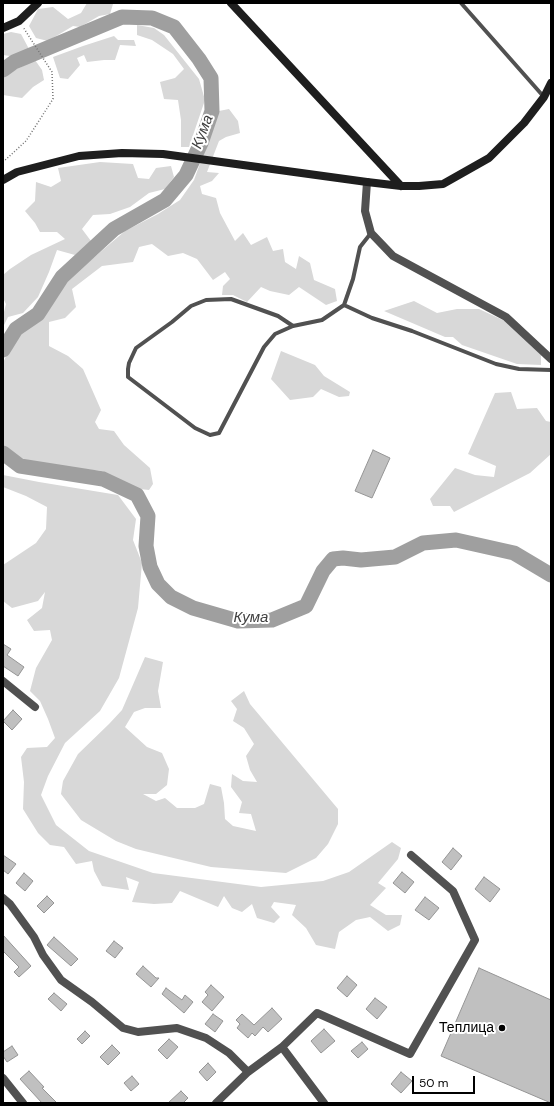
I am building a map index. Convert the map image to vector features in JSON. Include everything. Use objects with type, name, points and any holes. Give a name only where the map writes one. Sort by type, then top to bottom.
[{"type":"street","points":[[3,28],[19,21],[38,3]]},
{"type":"street","points":[[231,3],[401,186]]},
{"type":"street","points":[[3,180],[17,172],[79,156],[122,153],[163,154],[401,186],[443,184],[489,158],[524,123],[544,97],[551,83]]},
{"type":"street","points":[[367,182],[365,211],[371,233],[393,256],[506,317],[551,359]]},
{"type":"street","points":[[3,681],[35,707]]},
{"type":"street","points":[[216,1103],[248,1072],[282,1046],[317,1013],[410,1054],[475,940],[453,891],[411,855]]},
{"type":"street","points":[[3,898],[10,904],[34,937],[43,955],[61,980],[92,1002],[123,1028],[138,1032],[177,1028],[206,1038],[229,1053],[248,1072]]},
{"type":"street","points":[[282,1046],[324,1103]]},
{"type":"street","points":[[3,1078],[23,1103]]},
{"type":"lane","points":[[461,3],[544,97]]},
{"type":"lane","points":[[293,326],[278,316],[231,299],[206,300],[191,306],[136,348],[129,363],[128,377],[195,428],[210,436],[219,433],[264,348],[275,334],[293,326],[322,320],[344,305],[360,247],[371,233]]},
{"type":"lane","points":[[344,305],[372,318],[412,331],[496,364],[519,369],[551,370]]},
{"type":"path","points":[[3,162],[26,141],[53,99],[52,72],[28,34]]},
{"type":"shaded area","points":[[87,3],[113,4],[110,14],[99,16],[80,27],[73,26],[48,41],[36,38],[29,26],[38,9],[53,7],[68,19],[81,13]]},
{"type":"shaded area","points":[[137,25],[154,28],[164,35],[199,79],[205,100],[189,147],[181,147],[181,120],[178,100],[164,99],[160,82],[175,78],[184,69],[173,54],[152,40],[137,35]]},
{"type":"shaded area","points":[[11,32],[21,34],[29,49],[10,56],[3,55],[3,34]]},
{"type":"shaded area","points":[[114,36],[118,40],[134,40],[136,46],[120,45],[115,60],[87,62],[84,55],[77,58],[80,65],[68,79],[60,78],[53,57]]},
{"type":"shaded area","points":[[35,60],[42,70],[44,80],[33,87],[22,98],[3,95],[3,77]]},
{"type":"shaded area","points":[[229,109],[238,121],[240,133],[226,137],[219,141],[207,172],[219,173],[212,181],[200,186],[202,194],[216,198],[220,213],[235,241],[243,233],[251,245],[267,237],[273,251],[283,249],[285,262],[296,269],[299,256],[310,263],[314,280],[335,289],[337,301],[326,305],[299,287],[289,295],[270,291],[261,287],[247,302],[233,295],[222,295],[223,286],[230,279],[225,272],[213,280],[197,259],[183,253],[168,256],[152,244],[139,247],[133,262],[102,266],[72,289],[76,307],[65,318],[49,322],[49,346],[68,356],[83,369],[101,410],[95,422],[99,429],[114,431],[124,445],[150,468],[153,484],[149,490],[140,489],[102,471],[23,463],[3,447],[3,363],[6,356],[21,332],[43,319],[64,283],[125,231],[158,214],[180,200],[194,180],[219,111]]},
{"type":"shaded area","points":[[100,162],[133,164],[138,178],[149,179],[156,168],[171,166],[174,177],[165,189],[149,193],[130,207],[110,214],[93,215],[82,229],[91,241],[75,255],[57,250],[38,297],[23,313],[8,317],[3,327],[3,312],[6,304],[3,298],[3,275],[31,255],[65,239],[57,232],[40,232],[25,211],[35,201],[36,182],[51,187],[61,181],[58,168]]},
{"type":"shaded area","points":[[414,301],[437,313],[457,309],[479,309],[505,321],[541,355],[541,365],[517,364],[462,345],[453,337],[445,337],[384,311]]},
{"type":"shaded area","points":[[281,351],[315,365],[324,376],[350,392],[349,396],[339,397],[321,389],[313,397],[290,400],[271,379]]},
{"type":"shaded area","points":[[511,392],[517,409],[537,408],[546,421],[551,422],[551,454],[530,473],[454,512],[450,506],[433,506],[430,499],[455,468],[475,475],[494,477],[496,466],[468,454],[495,393]]},
{"type":"shaded area","points":[[3,475],[118,495],[136,519],[133,540],[142,563],[138,608],[119,678],[100,711],[65,743],[48,776],[41,795],[56,825],[89,851],[153,873],[261,887],[323,881],[349,872],[392,842],[401,848],[398,859],[378,883],[386,888],[370,905],[386,915],[402,915],[400,925],[388,931],[370,917],[356,920],[339,932],[335,949],[316,945],[306,928],[292,915],[296,905],[274,902],[271,907],[280,917],[274,923],[257,918],[252,904],[242,912],[232,908],[224,896],[218,907],[180,891],[172,903],[154,904],[132,902],[139,882],[126,877],[129,890],[102,886],[94,871],[92,861],[76,864],[64,847],[50,845],[38,833],[23,809],[24,782],[21,757],[27,748],[47,747],[55,738],[40,701],[30,691],[36,668],[52,640],[50,630],[34,631],[27,620],[42,608],[45,592],[38,601],[12,608],[3,601],[3,565],[36,543],[46,529],[47,507],[26,496],[3,487]]},
{"type":"shaded area","points":[[145,657],[163,662],[158,691],[161,708],[145,708],[134,712],[125,727],[147,747],[162,753],[169,769],[167,785],[156,794],[143,794],[156,801],[165,798],[177,808],[195,808],[204,804],[210,784],[221,787],[225,819],[233,826],[256,831],[251,814],[239,813],[242,802],[231,787],[232,774],[243,781],[257,782],[250,770],[246,756],[254,744],[244,728],[233,721],[237,709],[231,701],[244,691],[250,704],[338,809],[338,824],[328,844],[316,858],[286,873],[211,867],[136,849],[116,841],[81,820],[61,794],[63,781],[78,754],[122,710]]},
{"type":"building","points":[[373,450],[390,458],[372,498],[355,491]]},
{"type":"building","points":[[3,644],[11,649],[7,655],[24,667],[18,676],[3,666]]},
{"type":"building","points":[[13,710],[22,719],[12,730],[3,721]]},
{"type":"building","points":[[453,848],[462,856],[451,870],[442,862]]},
{"type":"building","points":[[3,855],[16,864],[8,874],[3,870]]},
{"type":"building","points":[[402,872],[414,882],[405,893],[393,883]]},
{"type":"building","points":[[24,873],[33,881],[25,891],[16,883]]},
{"type":"building","points":[[484,877],[500,889],[490,902],[475,889]]},
{"type":"building","points":[[47,896],[54,903],[44,913],[37,906]]},
{"type":"building","points":[[425,897],[439,908],[429,920],[415,910]]},
{"type":"building","points":[[3,935],[31,966],[19,977],[14,972],[19,967],[3,951]]},
{"type":"building","points":[[54,937],[78,959],[71,966],[47,945]]},
{"type":"building","points":[[114,941],[123,948],[115,958],[106,951]]},
{"type":"building","points":[[143,966],[156,978],[159,978],[151,987],[136,974]]},
{"type":"building","name":"Теплица","points":[[479,968],[551,1000],[551,1103],[441,1056]]},
{"type":"building","points":[[347,976],[357,985],[347,997],[337,988]]},
{"type":"building","points":[[211,985],[224,997],[212,1011],[202,1002],[208,995],[205,992]]},
{"type":"building","points":[[166,988],[182,1000],[185,995],[193,1002],[184,1013],[162,994]]},
{"type":"building","points":[[54,993],[67,1004],[61,1011],[48,999]]},
{"type":"building","points":[[375,998],[387,1007],[377,1019],[366,1009]]},
{"type":"building","points":[[272,1008],[282,1019],[268,1032],[263,1027],[255,1036],[252,1033],[248,1038],[237,1028],[240,1024],[236,1020],[242,1014],[254,1025]]},
{"type":"building","points":[[213,1014],[223,1021],[215,1032],[205,1024]]},
{"type":"building","points":[[324,1029],[335,1041],[321,1053],[311,1041]]},
{"type":"building","points":[[85,1031],[90,1036],[82,1044],[77,1039]]},
{"type":"building","points":[[169,1039],[178,1047],[167,1059],[158,1050]]},
{"type":"building","points":[[362,1042],[368,1049],[358,1058],[351,1051]]},
{"type":"building","points":[[112,1045],[120,1053],[108,1065],[100,1057]]},
{"type":"building","points":[[12,1046],[18,1055],[7,1062],[3,1056],[3,1052]]},
{"type":"building","points":[[208,1063],[216,1072],[207,1081],[199,1072]]},
{"type":"building","points":[[29,1071],[44,1087],[42,1088],[57,1103],[42,1103],[20,1079]]},
{"type":"building","points":[[401,1072],[412,1081],[401,1093],[391,1084]]},
{"type":"building","points":[[132,1076],[139,1084],[131,1091],[124,1083]]},
{"type":"building","points":[[181,1091],[188,1098],[183,1103],[168,1103]]},
{"type":"waterway","name":"Кума","points":[[3,70],[14,62],[122,17],[152,18],[174,27],[199,59],[211,78],[212,111],[201,143],[186,175],[165,200],[114,229],[62,277],[38,314],[16,329],[3,350]]},
{"type":"waterway","name":"Кума","points":[[3,453],[20,466],[103,479],[137,495],[148,516],[146,546],[150,567],[158,584],[171,597],[193,608],[238,621],[272,620],[306,606],[323,571],[333,559],[343,558],[361,560],[395,557],[423,543],[456,540],[514,553],[551,575]]},
{"type":"place","name":"Теплица","points":[[502,1028]]}]
